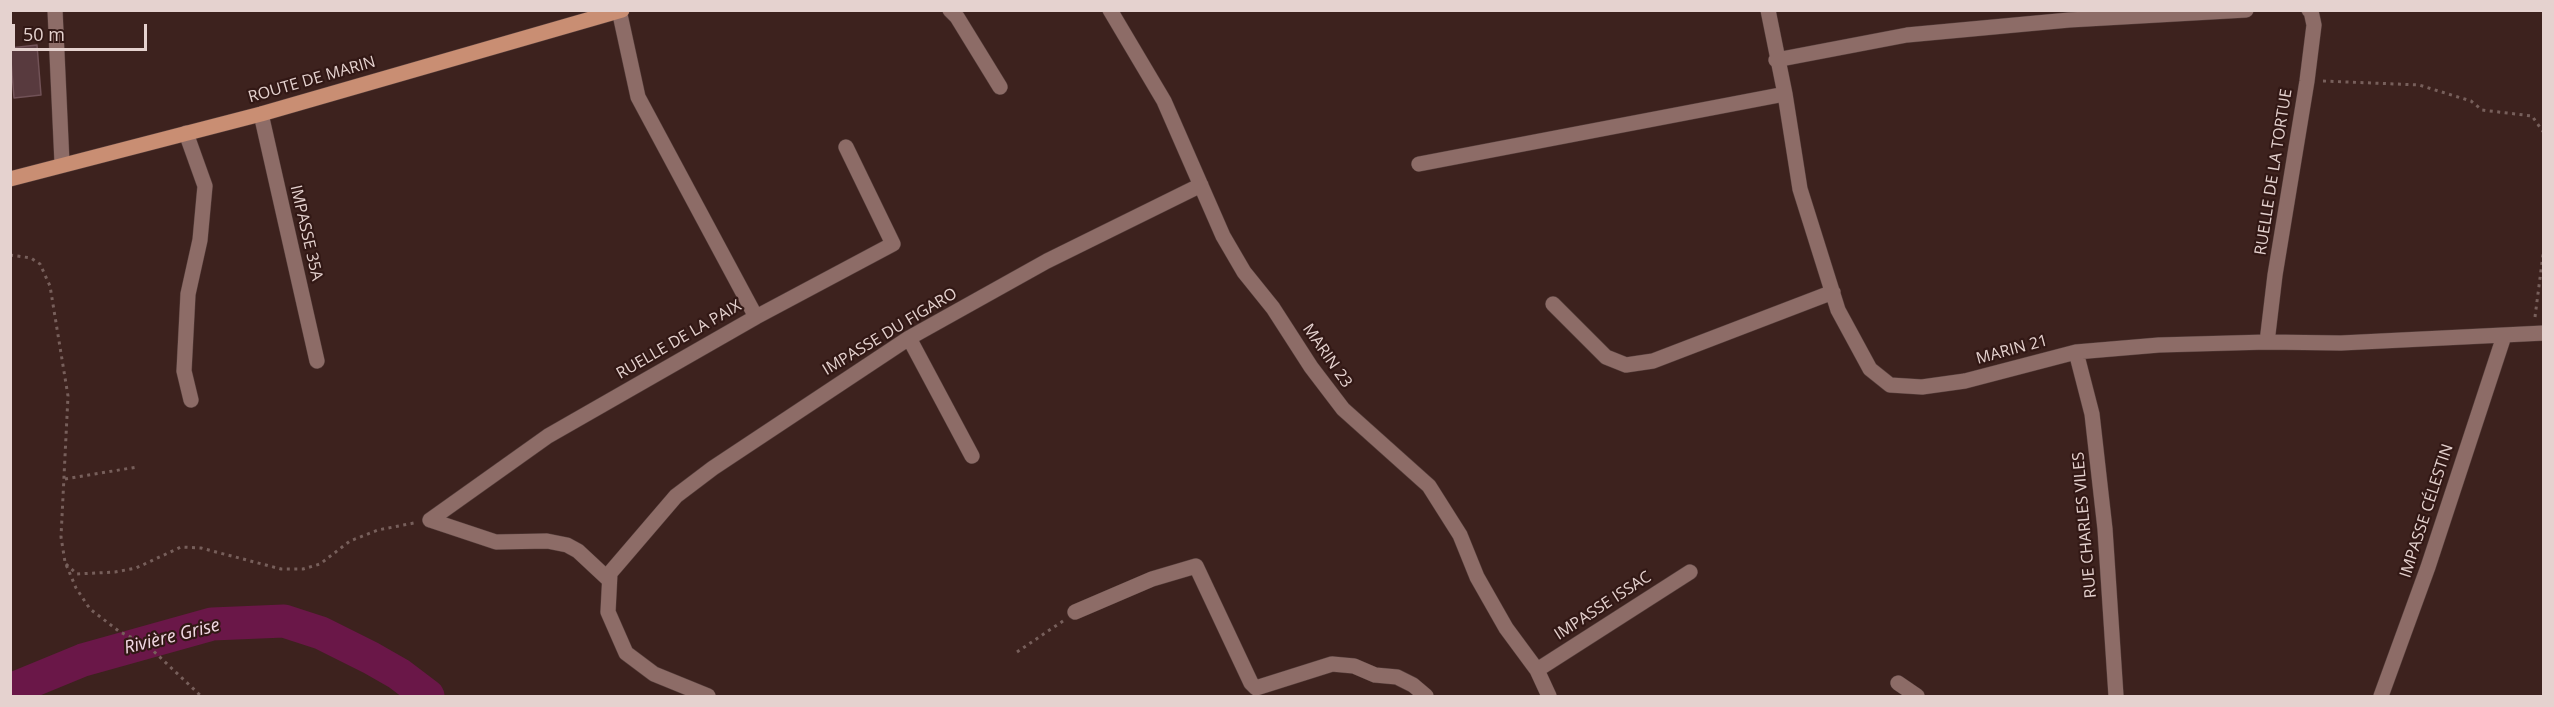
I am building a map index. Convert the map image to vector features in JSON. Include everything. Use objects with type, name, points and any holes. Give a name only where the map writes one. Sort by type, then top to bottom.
[{"type":"main road","name":"ROUTE DE MARIN","points":[[10,178],[261,114],[620,11]]},
{"type":"street","points":[[56,10],[62,163]]},
{"type":"street","points":[[950,10],[957,17],[1000,87]]},
{"type":"street","name":"MARIN 23","points":[[1110,10],[1164,100],[1223,236],[1244,272],[1273,308],[1311,368],[1343,409],[1429,486],[1460,535],[1477,576],[1494,607],[1537,670],[1549,696]]},
{"type":"street","name":"MARIN 21","points":[[1768,10],[1776,60],[1785,94],[1800,189],[1838,310],[1870,369],[1890,385],[1922,387],[1965,381],[2076,352],[2159,345],[2267,342],[2341,343],[2538,333]]},
{"type":"street","points":[[1776,60],[1907,35],[2068,20],[2246,10]]},
{"type":"street","name":"RUELLE DE LA TORTUE","points":[[2267,342],[2275,275],[2314,25],[2311,12],[2308,10]]},
{"type":"street","name":"RUELLE DE LA PAIX","points":[[430,520],[548,436],[756,317],[638,97],[620,11]]},
{"type":"street","points":[[1419,164],[1785,94]]},
{"type":"street","name":"IMPASSE 35A","points":[[261,114],[317,361]]},
{"type":"street","points":[[186,133],[205,186],[200,240],[188,294],[184,371],[191,400]]},
{"type":"street","points":[[756,317],[893,244],[846,147]]},
{"type":"street","name":"IMPASSE DU FIGARO","points":[[608,579],[610,573],[676,496],[713,468],[909,338],[1047,261],[1201,185]]},
{"type":"street","points":[[1553,304],[1606,357],[1626,365],[1653,361],[1833,292]]},
{"type":"street","name":"IMPASSE CÉLESTIN","points":[[2381,696],[2428,567],[2504,336]]},
{"type":"street","points":[[909,338],[972,456]]},
{"type":"street","name":"RUE CHARLES VILES","points":[[2076,352],[2092,414],[2105,529],[2116,696]]},
{"type":"street","points":[[430,520],[496,542],[547,541],[567,545],[578,551],[608,579],[608,612],[626,653],[654,674],[708,696]]},
{"type":"street","points":[[1075,612],[1152,579],[1196,566],[1251,683],[1256,688],[1332,664],[1354,666],[1376,675],[1397,677],[1413,685],[1426,696]]},
{"type":"street","name":"IMPASSE ISSAC","points":[[1537,670],[1690,572]]},
{"type":"street","points":[[1898,683],[1917,696]]},
{"type":"path","points":[[2307,81],[2420,85],[2471,101],[2482,110],[2532,116],[2544,133]]},
{"type":"path","points":[[2538,333],[2544,247]]},
{"type":"path","points":[[10,255],[31,258],[40,264],[50,286],[68,396],[61,537],[65,562],[76,588],[90,609],[120,632],[146,644],[201,696]]},
{"type":"path","points":[[65,479],[137,467]]},
{"type":"path","points":[[65,562],[77,574],[115,572],[135,568],[181,547],[201,548],[281,569],[303,569],[320,564],[350,541],[378,530],[430,520]]},
{"type":"path","points":[[1017,652],[1075,612]]},
{"type":"building","points":[[37,45],[41,95],[14,98],[10,48]]},
{"type":"waterway","name":"Rivière Grise","points":[[10,690],[83,660],[212,624],[284,621],[321,633],[371,658],[399,674],[428,696]]}]
